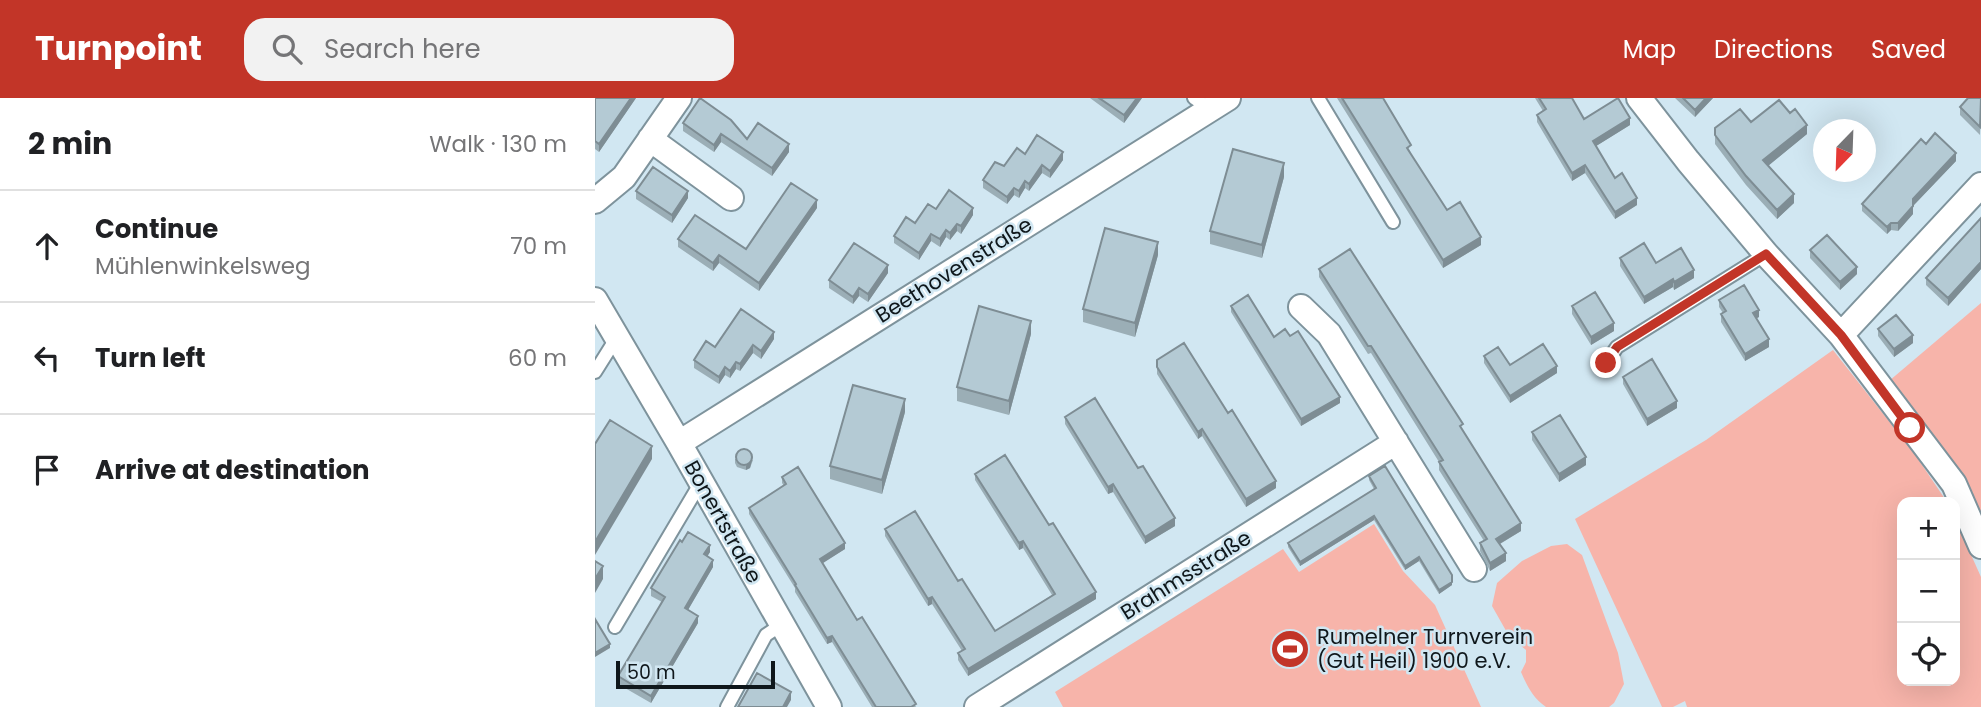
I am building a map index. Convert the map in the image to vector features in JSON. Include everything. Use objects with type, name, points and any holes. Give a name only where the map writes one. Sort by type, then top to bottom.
[{"type":"street","points":[[595,201],[624,177],[679,98]]},
{"type":"street","points":[[1639,98],[1766,254],[1841,335],[1954,484],[1981,546]]},
{"type":"street","name":"Beethovenstraße","points":[[679,443],[1211,102]]},
{"type":"street","points":[[650,139],[731,198]]},
{"type":"street","points":[[1841,335],[1981,184]]},
{"type":"street","name":"Bonertstraße","points":[[595,300],[829,707]]},
{"type":"street","points":[[1301,307],[1329,334],[1474,569]]},
{"type":"street","name":"Brahmsstraße","points":[[977,707],[1396,442]]},
{"type":"lane","points":[[1318,98],[1393,222]]},
{"type":"lane","points":[[1606,363],[1617,347],[1766,254]]},
{"type":"lane","points":[[595,372],[617,337]]},
{"type":"lane","points":[[615,627],[701,482]]},
{"type":"lane","points":[[727,707],[766,635],[781,625]]},
{"type":"shaded area","points":[[1981,303],[1981,516],[1889,381]]},
{"type":"shaded area","points":[[1833,350],[1914,453],[1944,497],[1897,497],[1897,686],[1960,686],[1960,530],[1981,577],[1981,707],[1687,707],[1685,701],[1673,707],[1662,707],[1575,519],[1706,440]]},
{"type":"shaded area","name":"Rumelner Turnverein (Gut Heil) 1900 e.V.","points":[[1374,524],[1403,571],[1435,605],[1481,707],[1063,707],[1055,692],[1283,549],[1299,572]]},
{"type":"shaded area","points":[[1567,544],[1582,555],[1618,653],[1624,684],[1609,707],[1546,707],[1541,703],[1521,672],[1526,662],[1526,650],[1509,636],[1492,606],[1497,583],[1522,561],[1551,546]]},
{"type":"building","points":[[595,98],[631,98],[599,144],[595,141]]},
{"type":"building","points":[[700,98],[731,120],[747,139],[758,123],[789,144],[772,168],[721,134],[714,145],[683,123]]},
{"type":"building","points":[[1099,98],[1137,98],[1124,115]]},
{"type":"building","points":[[1342,98],[1383,98],[1411,145],[1407,148],[1447,210],[1460,202],[1481,237],[1443,260]]},
{"type":"building","points":[[1539,98],[1572,98],[1584,119],[1618,98],[1630,118],[1593,141],[1615,178],[1622,173],[1637,198],[1615,212],[1585,165],[1572,173],[1537,115],[1546,109]]},
{"type":"building","points":[[1683,98],[1706,98],[1695,110]]},
{"type":"building","points":[[1968,98],[1981,98],[1980,127],[1960,107]]},
{"type":"building","points":[[1779,100],[1790,113],[1795,109],[1807,125],[1763,160],[1794,194],[1777,210],[1746,176],[1715,135],[1715,128],[1740,109],[1751,122]]},
{"type":"building","points":[[1935,133],[1956,153],[1913,199],[1913,206],[1898,223],[1891,223],[1887,227],[1862,204],[1921,139],[1926,144]]},
{"type":"building","points":[[1037,135],[1063,152],[1050,171],[1042,165],[1029,184],[1025,181],[1019,191],[1014,188],[1007,197],[983,180],[995,162],[1004,166],[1017,148],[1025,154]]},
{"type":"building","points":[[1233,149],[1284,163],[1262,245],[1210,231]]},
{"type":"building","points":[[653,167],[688,191],[672,215],[636,191]]},
{"type":"building","points":[[791,183],[817,200],[759,283],[719,255],[713,263],[678,239],[695,215],[746,249]]},
{"type":"building","points":[[949,190],[973,208],[961,226],[957,224],[950,233],[946,230],[940,239],[931,234],[919,253],[894,236],[906,217],[915,223],[928,204],[936,209]]},
{"type":"building","points":[[1981,218],[1981,262],[1948,298],[1926,278]]},
{"type":"building","points":[[1105,228],[1158,242],[1135,323],[1083,309]]},
{"type":"building","points":[[1827,235],[1857,267],[1840,282],[1810,250]]},
{"type":"building","points":[[854,243],[888,265],[868,294],[859,288],[853,297],[829,280]]},
{"type":"building","points":[[1644,243],[1656,263],[1681,248],[1694,270],[1644,297],[1620,258]]},
{"type":"building","points":[[1350,249],[1463,424],[1460,426],[1521,523],[1496,539],[1506,553],[1490,563],[1480,543],[1487,539],[1439,462],[1443,460],[1319,269]]},
{"type":"building","points":[[1744,285],[1759,310],[1753,313],[1769,339],[1745,354],[1721,314],[1726,311],[1719,300]]},
{"type":"building","points":[[1595,292],[1614,323],[1591,337],[1572,306]]},
{"type":"building","points":[[1248,295],[1274,337],[1285,329],[1290,336],[1298,331],[1340,397],[1301,419],[1231,306]]},
{"type":"building","points":[[979,306],[1031,321],[1009,401],[957,387]]},
{"type":"building","points":[[741,309],[774,332],[761,351],[753,345],[740,364],[736,362],[730,371],[725,367],[719,377],[694,360],[706,341],[715,347]]},
{"type":"building","points":[[1896,315],[1913,335],[1894,349],[1878,329]]},
{"type":"building","points":[[1184,343],[1228,413],[1232,410],[1276,481],[1246,499],[1202,429],[1198,432],[1157,367],[1157,360]]},
{"type":"building","points":[[1543,344],[1557,366],[1510,396],[1484,356],[1498,347],[1510,365]]},
{"type":"building","points":[[1652,359],[1677,401],[1647,419],[1623,377]]},
{"type":"building","points":[[853,385],[905,399],[882,480],[830,466]]},
{"type":"building","points":[[1095,398],[1138,468],[1143,466],[1175,518],[1145,537],[1113,484],[1108,487],[1065,417]]},
{"type":"building","points":[[1560,415],[1586,457],[1559,474],[1532,432]]},
{"type":"building","points":[[610,420],[652,446],[595,542],[595,444]]},
{"type":"building","points":[[741,449],[747,449],[752,457],[750,463],[741,465],[736,460],[736,454]]},
{"type":"building","points":[[1005,455],[1049,525],[1053,523],[1096,592],[968,669],[958,653],[965,649],[932,597],[928,599],[885,529],[915,511],[958,581],[962,579],[995,631],[1055,594],[1023,541],[1019,543],[975,474]]},
{"type":"building","points":[[1385,466],[1452,575],[1452,582],[1439,590],[1419,557],[1405,566],[1374,516],[1300,562],[1288,543],[1376,488],[1369,476]]},
{"type":"building","points":[[798,467],[845,543],[820,559],[857,620],[862,617],[916,704],[911,707],[876,707],[832,636],[827,638],[749,508],[786,484],[782,477]]},
{"type":"building","points":[[688,532],[710,545],[704,554],[713,560],[685,608],[698,616],[651,696],[618,676],[665,597],[651,588],[680,540],[682,542]]},
{"type":"building","points":[[595,561],[603,566],[595,579]]},
{"type":"building","points":[[595,619],[610,644],[595,653]]},
{"type":"building","points":[[757,673],[791,692],[783,707],[738,707]]},
{"type":"place","name":"Rumelner Turnverein (Gut Heil) 1900 e.V.","points":[[1290,649]]},
{"type":"route","points":[[1606,363],[1617,347],[1766,254],[1841,335],[1910,428]]}]
